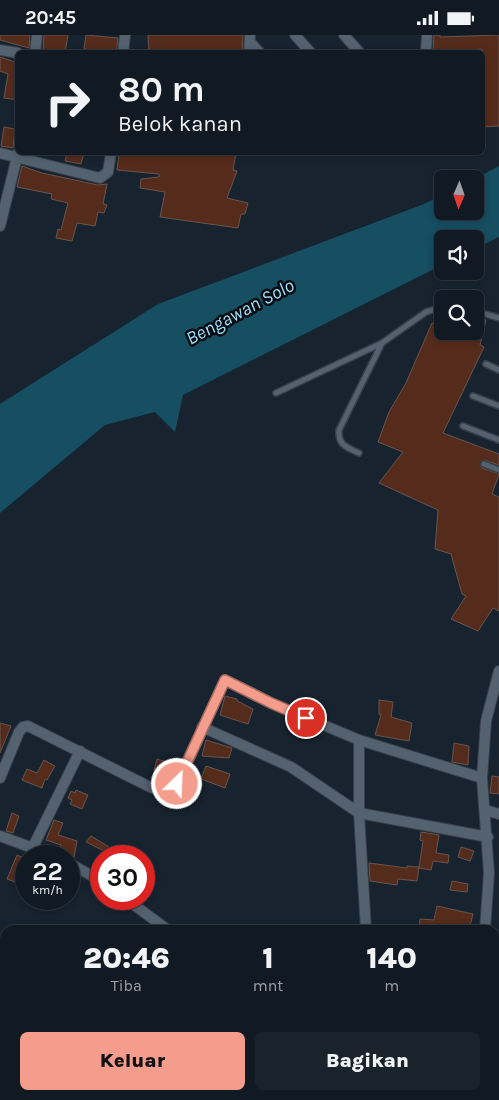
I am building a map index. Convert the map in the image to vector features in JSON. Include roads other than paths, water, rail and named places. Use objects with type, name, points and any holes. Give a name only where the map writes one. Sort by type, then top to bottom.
[{"type":"street","points":[[35,50],[37,35]]},
{"type":"street","points":[[123,50],[125,35]]},
{"type":"street","points":[[295,35],[308,50]]},
{"type":"street","points":[[344,35],[357,50]]},
{"type":"street","points":[[426,50],[427,35]]},
{"type":"street","points":[[0,50],[15,52]]},
{"type":"street","points":[[0,153],[15,155]]},
{"type":"street","points":[[0,226],[18,155],[100,179],[108,172],[111,155]]},
{"type":"street","points":[[486,925],[494,874],[482,778],[486,721],[499,671]]},
{"type":"street","points":[[0,777],[19,732],[24,727],[37,729],[152,788],[163,790],[177,784],[202,727],[226,680],[271,703],[359,740],[482,778]]},
{"type":"street","points":[[202,727],[291,767],[360,813],[488,837]]},
{"type":"street","points":[[359,740],[360,813],[366,925]]},
{"type":"street","points":[[34,845],[80,751]]},
{"type":"street","points":[[485,810],[499,813]]},
{"type":"street","points":[[0,836],[27,845]]},
{"type":"street","points":[[141,910],[161,925]]},
{"type":"lane","points":[[276,393],[382,343],[426,312],[434,310]]},
{"type":"lane","points":[[484,314],[499,318]]},
{"type":"lane","points":[[359,453],[342,445],[338,440],[339,430],[382,343]]},
{"type":"lane","points":[[486,365],[499,370]]},
{"type":"lane","points":[[473,395],[499,406]]},
{"type":"lane","points":[[463,425],[499,439]]},
{"type":"lane","points":[[484,464],[499,470]]},
{"type":"water","name":"Bengawan Solo","points":[[499,166],[499,237],[484,244],[484,230],[434,230],[434,269],[183,395],[175,432],[155,412],[105,425],[0,513],[0,404],[158,304],[434,199],[434,220],[484,220],[484,174]]}]
